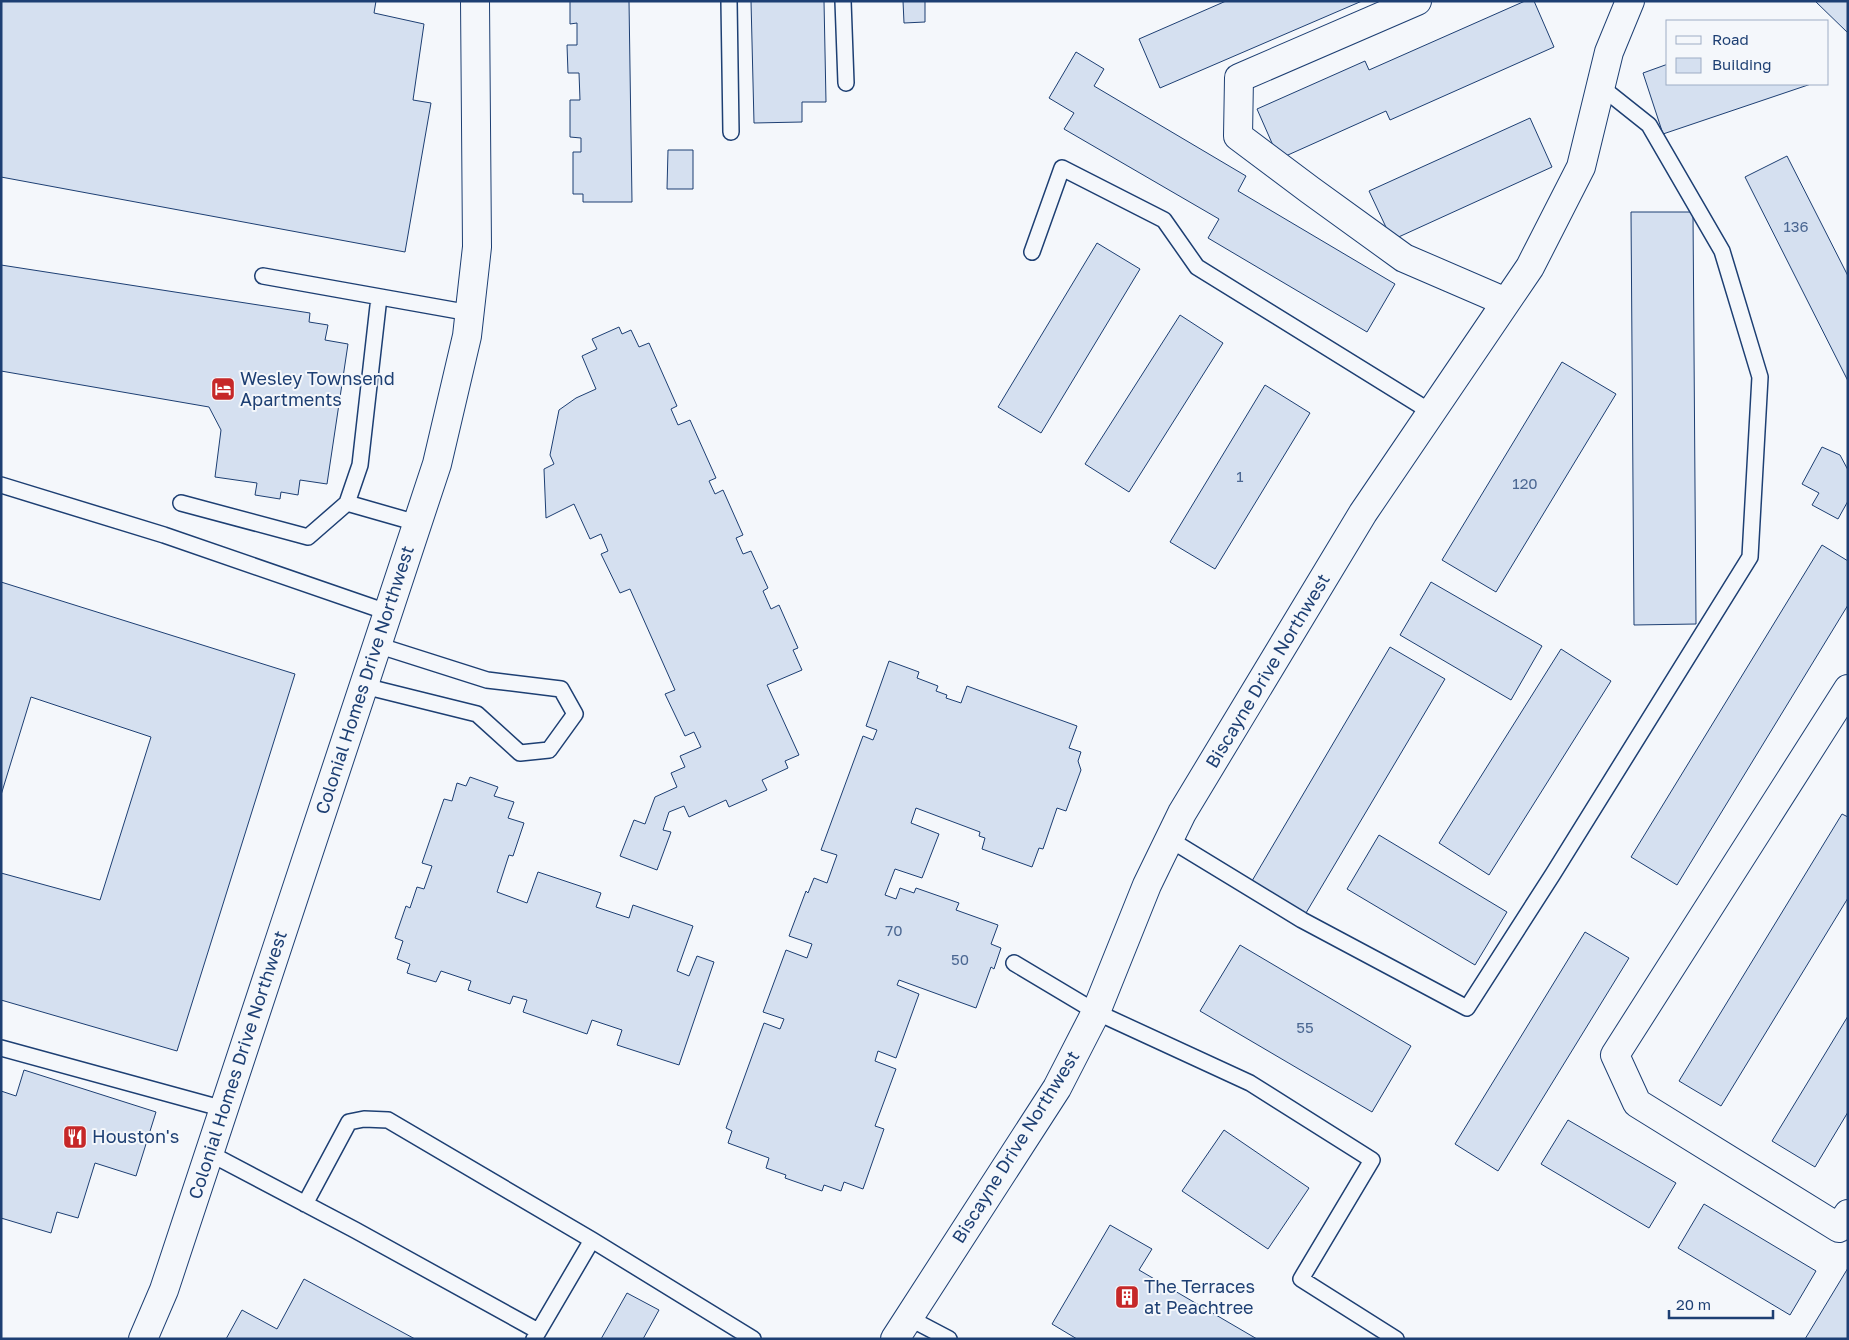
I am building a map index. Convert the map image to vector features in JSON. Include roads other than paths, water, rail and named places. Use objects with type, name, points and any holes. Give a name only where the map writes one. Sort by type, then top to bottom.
[{"type":"street","name":"Colonial Homes Drive Northwest","points":[[143,1339],[164,1290],[436,464],[467,336],[477,247],[475,1]]},
{"type":"street","points":[[1417,1],[1239,78],[1238,136],[1404,258],[1506,302]]},
{"type":"street","name":"Biscayne Drive Northwest","points":[[902,1328],[1056,1088],[1096,1012],[1147,885],[1182,814],[1363,514],[1530,267],[1580,167],[1609,52],[1630,1]]},
{"type":"street","points":[[1848,689],[1615,1055],[1637,1103],[1840,1228],[1848,1214]]},
{"type":"lane","points":[[728,1],[731,132]]},
{"type":"lane","points":[[843,1],[846,83]]},
{"type":"lane","points":[[1169,839],[1302,920],[1466,1008],[1553,874],[1750,557],[1760,377],[1722,252],[1649,125],[1600,86]]},
{"type":"lane","points":[[1032,252],[1062,168],[1164,220],[1197,267],[1431,412]]},
{"type":"lane","points":[[263,276],[470,313]]},
{"type":"lane","points":[[181,503],[308,537],[347,503],[360,465],[379,296]]},
{"type":"lane","points":[[1,485],[164,535],[387,612]]},
{"type":"lane","points":[[347,503],[417,523]]},
{"type":"lane","points":[[364,686],[477,714],[520,753],[549,750],[575,714],[562,688],[487,680],[377,645]]},
{"type":"lane","points":[[1014,963],[1096,1012],[1250,1083],[1372,1160],[1301,1279],[1396,1339]]},
{"type":"lane","points":[[1,1048],[224,1109]]},
{"type":"lane","points":[[305,1204],[349,1122],[364,1119],[388,1120],[592,1240],[753,1339]]},
{"type":"lane","points":[[209,1153],[305,1204],[536,1335],[592,1240]]},
{"type":"lane","points":[[902,1328],[949,1339]]},
{"type":"place","name":"Wesley Townsend Apartments","points":[[223,389]]},
{"type":"place","name":"Houston's","points":[[75,1137]]},
{"type":"place","name":"The Terraces at Peachtree","points":[[1127,1297]]}]
